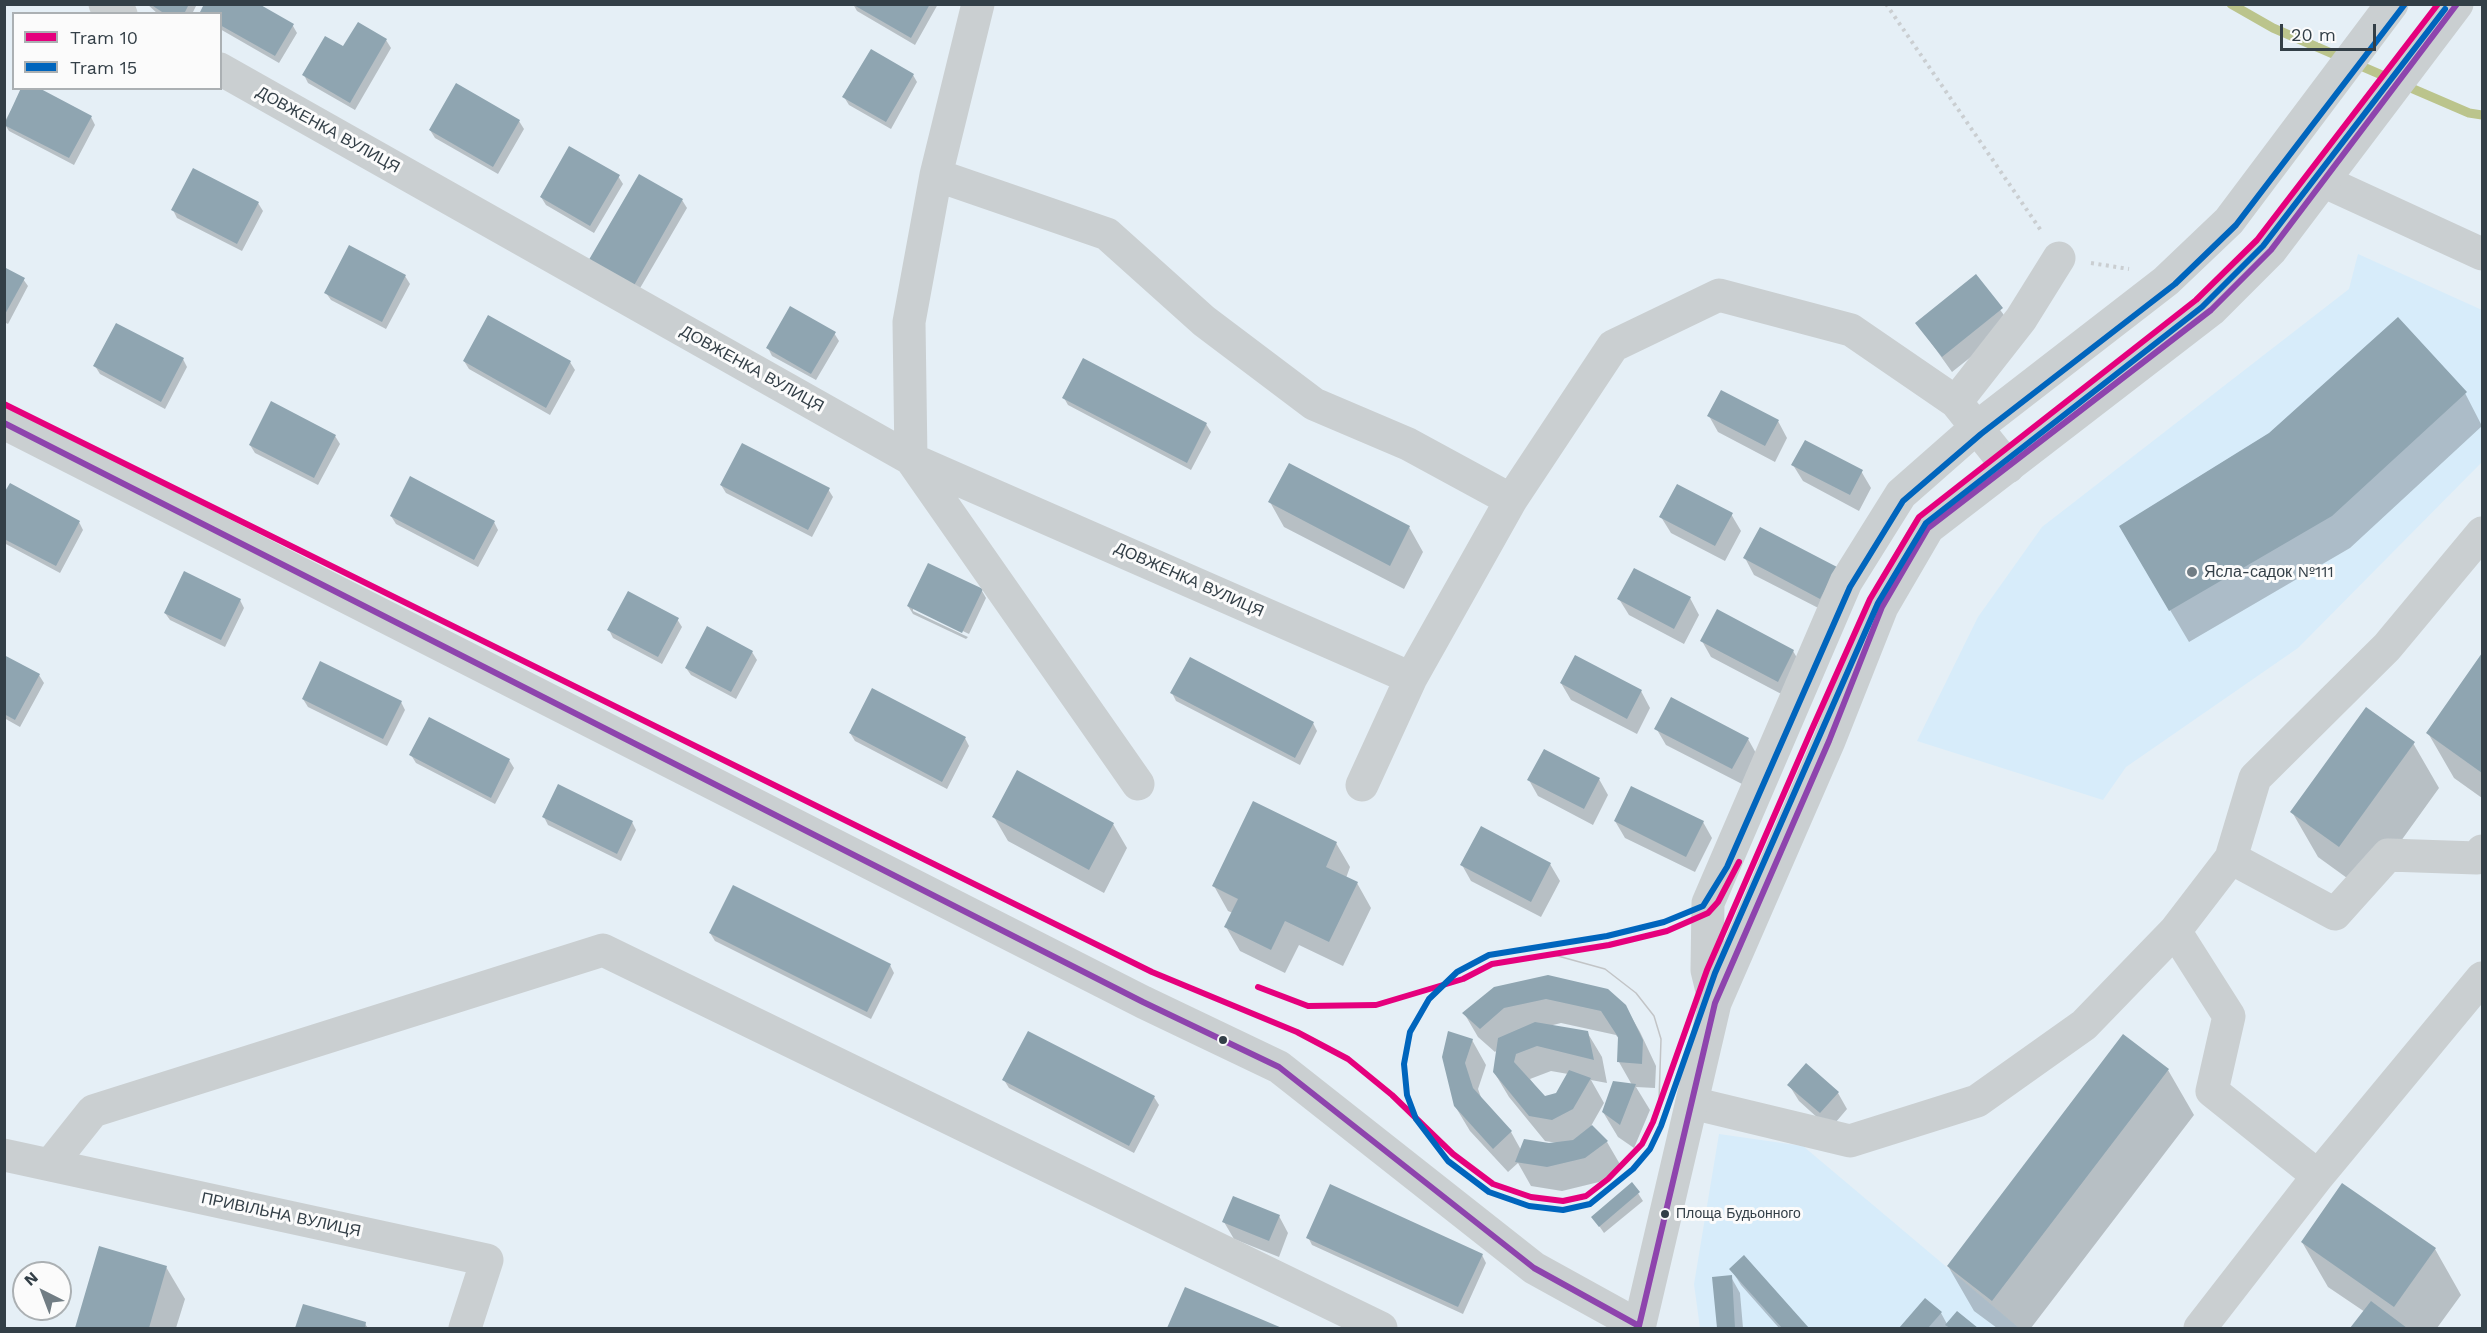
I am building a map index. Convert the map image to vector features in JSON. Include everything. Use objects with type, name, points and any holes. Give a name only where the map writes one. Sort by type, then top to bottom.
[{"type":"street","points":[[105,4],[118,12]]},
{"type":"street","points":[[978,4],[936,175],[909,322],[911,459],[1138,784]]},
{"type":"street","points":[[1715,1003],[1707,970],[1708,903],[1846,582],[1901,494],[1976,428],[2166,281],[2229,221],[2392,4]]},
{"type":"street","points":[[4,423],[1143,1002],[1279,1067],[1534,1268],[1639,1327],[1715,1003],[1829,741],[1882,607],[1928,528],[2211,310],[2271,250],[2457,4]]},
{"type":"street","name":"ДОВЖЕНКА ВУЛИЦЯ","points":[[222,70],[911,459],[1411,678]]},
{"type":"street","points":[[936,175],[1107,234],[1204,321],[1314,404],[1408,444],[1511,500]]},
{"type":"street","points":[[2323,181],[2482,254]]},
{"type":"street","points":[[1956,402],[2021,319],[2059,258]]},
{"type":"street","points":[[1362,785],[1411,678],[1511,500],[1613,346],[1719,295],[1851,330],[1956,402],[2008,467]]},
{"type":"street","points":[[1692,1103],[1850,1141],[1977,1101],[2084,1025],[2175,931],[2231,858],[2255,778],[2387,647],[2482,533]]},
{"type":"street","points":[[2231,858],[2336,915],[2388,855],[2477,858],[2482,851]]},
{"type":"street","points":[[2175,931],[2229,1016],[2212,1091],[2318,1176]]},
{"type":"street","points":[[50,1165],[93,1111],[603,950],[1382,1329]]},
{"type":"street","points":[[2200,1329],[2318,1176],[2482,978]]},
{"type":"street","name":"ПРИВІЛЬНА ВУЛИЦЯ","points":[[4,1155],[487,1260],[465,1329]]},
{"type":"path","points":[[1886,4],[2059,258],[2152,272],[2166,281]]},
{"type":"shaded area","name":"Ясла-садок №111","points":[[2358,254],[2482,310],[2482,462],[2298,648],[2126,767],[2103,800],[1917,741],[1978,617],[2042,527],[2349,289]]},
{"type":"shaded area","points":[[1719,1134],[1803,1146],[2019,1328],[1700,1328],[1694,1284]]},
{"type":"building","points":[[150,4],[189,4],[185,12],[162,12]]},
{"type":"building","points":[[204,4],[259,4],[294,24],[275,56],[222,26],[222,12],[200,12]]},
{"type":"building","points":[[852,4],[930,4],[911,38]]},
{"type":"building","points":[[358,22],[387,39],[350,103],[302,75],[325,36],[343,46]]},
{"type":"building","points":[[871,49],[914,74],[886,122],[842,97]]},
{"type":"building","points":[[456,83],[520,120],[493,167],[429,130]]},
{"type":"building","points":[[20,90],[43,90],[92,116],[69,158],[4,125]]},
{"type":"building","points":[[569,146],[620,175],[590,226],[540,197]]},
{"type":"building","points":[[193,168],[259,202],[237,244],[171,210]]},
{"type":"building","points":[[639,174],[683,199],[632,289],[587,263]]},
{"type":"building","points":[[349,245],[406,275],[382,322],[324,293]]},
{"type":"building","points":[[4,267],[25,278],[4,316]]},
{"type":"building","points":[[1976,274],[2003,308],[1942,357],[1915,323]]},
{"type":"building","points":[[790,306],[836,332],[811,374],[766,348]]},
{"type":"building","points":[[488,315],[571,361],[546,408],[463,361]]},
{"type":"building","points":[[2398,317],[2467,392],[2332,516],[2169,611],[2119,526],[2269,433]]},
{"type":"building","points":[[116,323],[184,358],[161,402],[93,366]]},
{"type":"building","points":[[1083,358],[1207,423],[1187,463],[1062,398]]},
{"type":"building","points":[[1721,390],[1779,420],[1765,446],[1707,416]]},
{"type":"building","points":[[271,401],[336,435],[314,478],[249,445]]},
{"type":"building","points":[[1805,440],[1863,470],[1850,495],[1791,465]]},
{"type":"building","points":[[742,443],[830,488],[808,530],[720,485]]},
{"type":"building","points":[[1289,463],[1410,526],[1390,566],[1268,502]]},
{"type":"building","points":[[410,476],[495,521],[474,560],[390,516]]},
{"type":"building","points":[[10,483],[80,521],[56,566],[4,539],[4,493]]},
{"type":"building","points":[[1677,484],[1733,513],[1715,546],[1659,517]]},
{"type":"building","points":[[1760,527],[1837,567],[1820,599],[1743,558]]},
{"type":"building","points":[[928,563],[983,589],[962,633],[907,606]]},
{"type":"building","points":[[1634,568],[1691,597],[1674,629],[1617,599]]},
{"type":"building","points":[[184,571],[241,599],[221,640],[164,613]]},
{"type":"building","points":[[628,591],[679,618],[658,657],[607,630]]},
{"type":"building","points":[[1717,609],[1794,650],[1778,682],[1700,641]]},
{"type":"building","points":[[707,626],[753,651],[731,692],[685,668]]},
{"type":"building","points":[[2482,653],[2482,773],[2426,733]]},
{"type":"building","points":[[4,655],[40,674],[15,720],[4,714]]},
{"type":"building","points":[[1575,655],[1642,690],[1627,719],[1560,683]]},
{"type":"building","points":[[1190,657],[1314,722],[1295,758],[1170,693]]},
{"type":"building","points":[[320,661],[402,701],[383,739],[302,699]]},
{"type":"building","points":[[872,688],[966,737],[942,782],[849,733]]},
{"type":"building","points":[[1671,697],[1749,738],[1732,769],[1654,729]]},
{"type":"building","points":[[2366,707],[2415,742],[2339,847],[2290,812]]},
{"type":"building","points":[[429,717],[510,759],[491,798],[409,755]]},
{"type":"building","points":[[1544,749],[1600,778],[1584,809],[1527,780]]},
{"type":"building","points":[[1017,770],[1114,823],[1089,870],[992,817]]},
{"type":"building","points":[[558,784],[633,821],[617,854],[542,817]]},
{"type":"building","points":[[1631,786],[1704,821],[1686,857],[1614,821]]},
{"type":"building","points":[[1253,801],[1337,842],[1326,867],[1358,882],[1329,942],[1285,921],[1271,950],[1224,927],[1238,899],[1212,886]]},
{"type":"building","points":[[1481,826],[1551,863],[1531,902],[1460,865]]},
{"type":"building","points":[[733,885],[891,964],[867,1012],[709,933]]},
{"type":"building","points":[[1548,975],[1608,989],[1626,1005],[1643,1040],[1642,1064],[1617,1062],[1618,1037],[1601,1011],[1546,999],[1504,1008],[1480,1029],[1462,1013],[1494,987]]},
{"type":"building","points":[[1535,1022],[1588,1031],[1594,1060],[1537,1046],[1516,1054],[1514,1062],[1545,1096],[1556,1093],[1569,1070],[1591,1078],[1573,1109],[1552,1120],[1529,1116],[1493,1072],[1498,1038]]},
{"type":"building","points":[[1028,1031],[1155,1096],[1129,1146],[1002,1080]]},
{"type":"building","points":[[1448,1031],[1473,1039],[1465,1063],[1473,1088],[1512,1131],[1493,1149],[1454,1106],[1442,1057]]},
{"type":"building","points":[[2123,1034],[2169,1069],[1992,1301],[1947,1266]]},
{"type":"building","points":[[1806,1063],[1839,1092],[1820,1113],[1787,1085]]},
{"type":"building","points":[[1613,1081],[1636,1084],[1620,1125],[1602,1112]]},
{"type":"building","points":[[1592,1125],[1608,1141],[1585,1158],[1547,1167],[1515,1162],[1524,1139],[1549,1143],[1573,1140]]},
{"type":"building","points":[[1632,1182],[1640,1192],[1599,1227],[1591,1217]]},
{"type":"building","points":[[2342,1183],[2436,1248],[2394,1307],[2301,1242]]},
{"type":"building","points":[[1330,1184],[1483,1254],[1458,1307],[1306,1238]]},
{"type":"building","points":[[1233,1196],[1280,1215],[1269,1241],[1222,1222]]},
{"type":"building","points":[[99,1246],[167,1266],[149,1328],[75,1328]]},
{"type":"building","points":[[1744,1255],[1809,1328],[1782,1328],[1729,1269]]},
{"type":"building","points":[[1732,1275],[1735,1328],[1717,1328],[1712,1277]]},
{"type":"building","points":[[1185,1287],[1282,1328],[1167,1328]]},
{"type":"building","points":[[1925,1298],[1942,1312],[1928,1328],[1899,1328]]},
{"type":"building","points":[[2371,1301],[2407,1328],[2350,1328]]},
{"type":"building","points":[[303,1304],[366,1322],[365,1328],[295,1328]]},
{"type":"building","points":[[1957,1311],[1978,1328],[1950,1328],[1945,1325]]},
{"type":"waterway","points":[[2231,4],[2273,28],[2391,79]]},
{"type":"waterway","points":[[2404,85],[2469,113],[2482,115]]},
{"type":"tram line","name":"15","points":[[2405,4],[2236,225],[2175,284],[1981,434],[1903,501],[1850,587],[1727,867],[1703,906],[1664,922],[1607,936],[1489,955],[1457,972],[1429,999],[1410,1032],[1404,1064],[1407,1095],[1416,1119],[1448,1161],[1489,1192],[1529,1206],[1563,1210],[1590,1204],[1633,1169],[1650,1149],[1661,1126],[1715,973],[1878,603],[1926,523],[2202,307],[2263,246],[2445,9]]},
{"type":"tram line","name":"10","points":[[4,404],[1152,972],[1297,1032],[1348,1059],[1392,1095],[1453,1154],[1493,1184],[1531,1197],[1563,1201],[1586,1196],[1608,1179],[1642,1144],[1653,1122],[1707,970],[1812,729],[1870,599],[1919,517],[2196,300],[2257,240],[2438,4]]},
{"type":"tram line","name":"10","points":[[1258,987],[1308,1006],[1376,1005],[1463,979],[1492,964],[1609,945],[1667,931],[1708,913],[1718,902],[1739,862]]},
{"type":"tram line","points":[[1547,953],[1605,969],[1636,993],[1654,1016],[1661,1039],[1659,1101]]},
{"type":"transit line","points":[[1639,1326],[1715,1003],[1829,741],[1882,607],[1928,528],[2211,310],[2271,250],[2457,4]]},
{"type":"transit line","points":[[4,423],[1143,1002],[1279,1067],[1534,1268],[1639,1326]]},
{"type":"place","name":"Ясла-садок №111","points":[[2192,572]]},
{"type":"place","name":"Площа Будьонного","points":[[1665,1214]]}]
